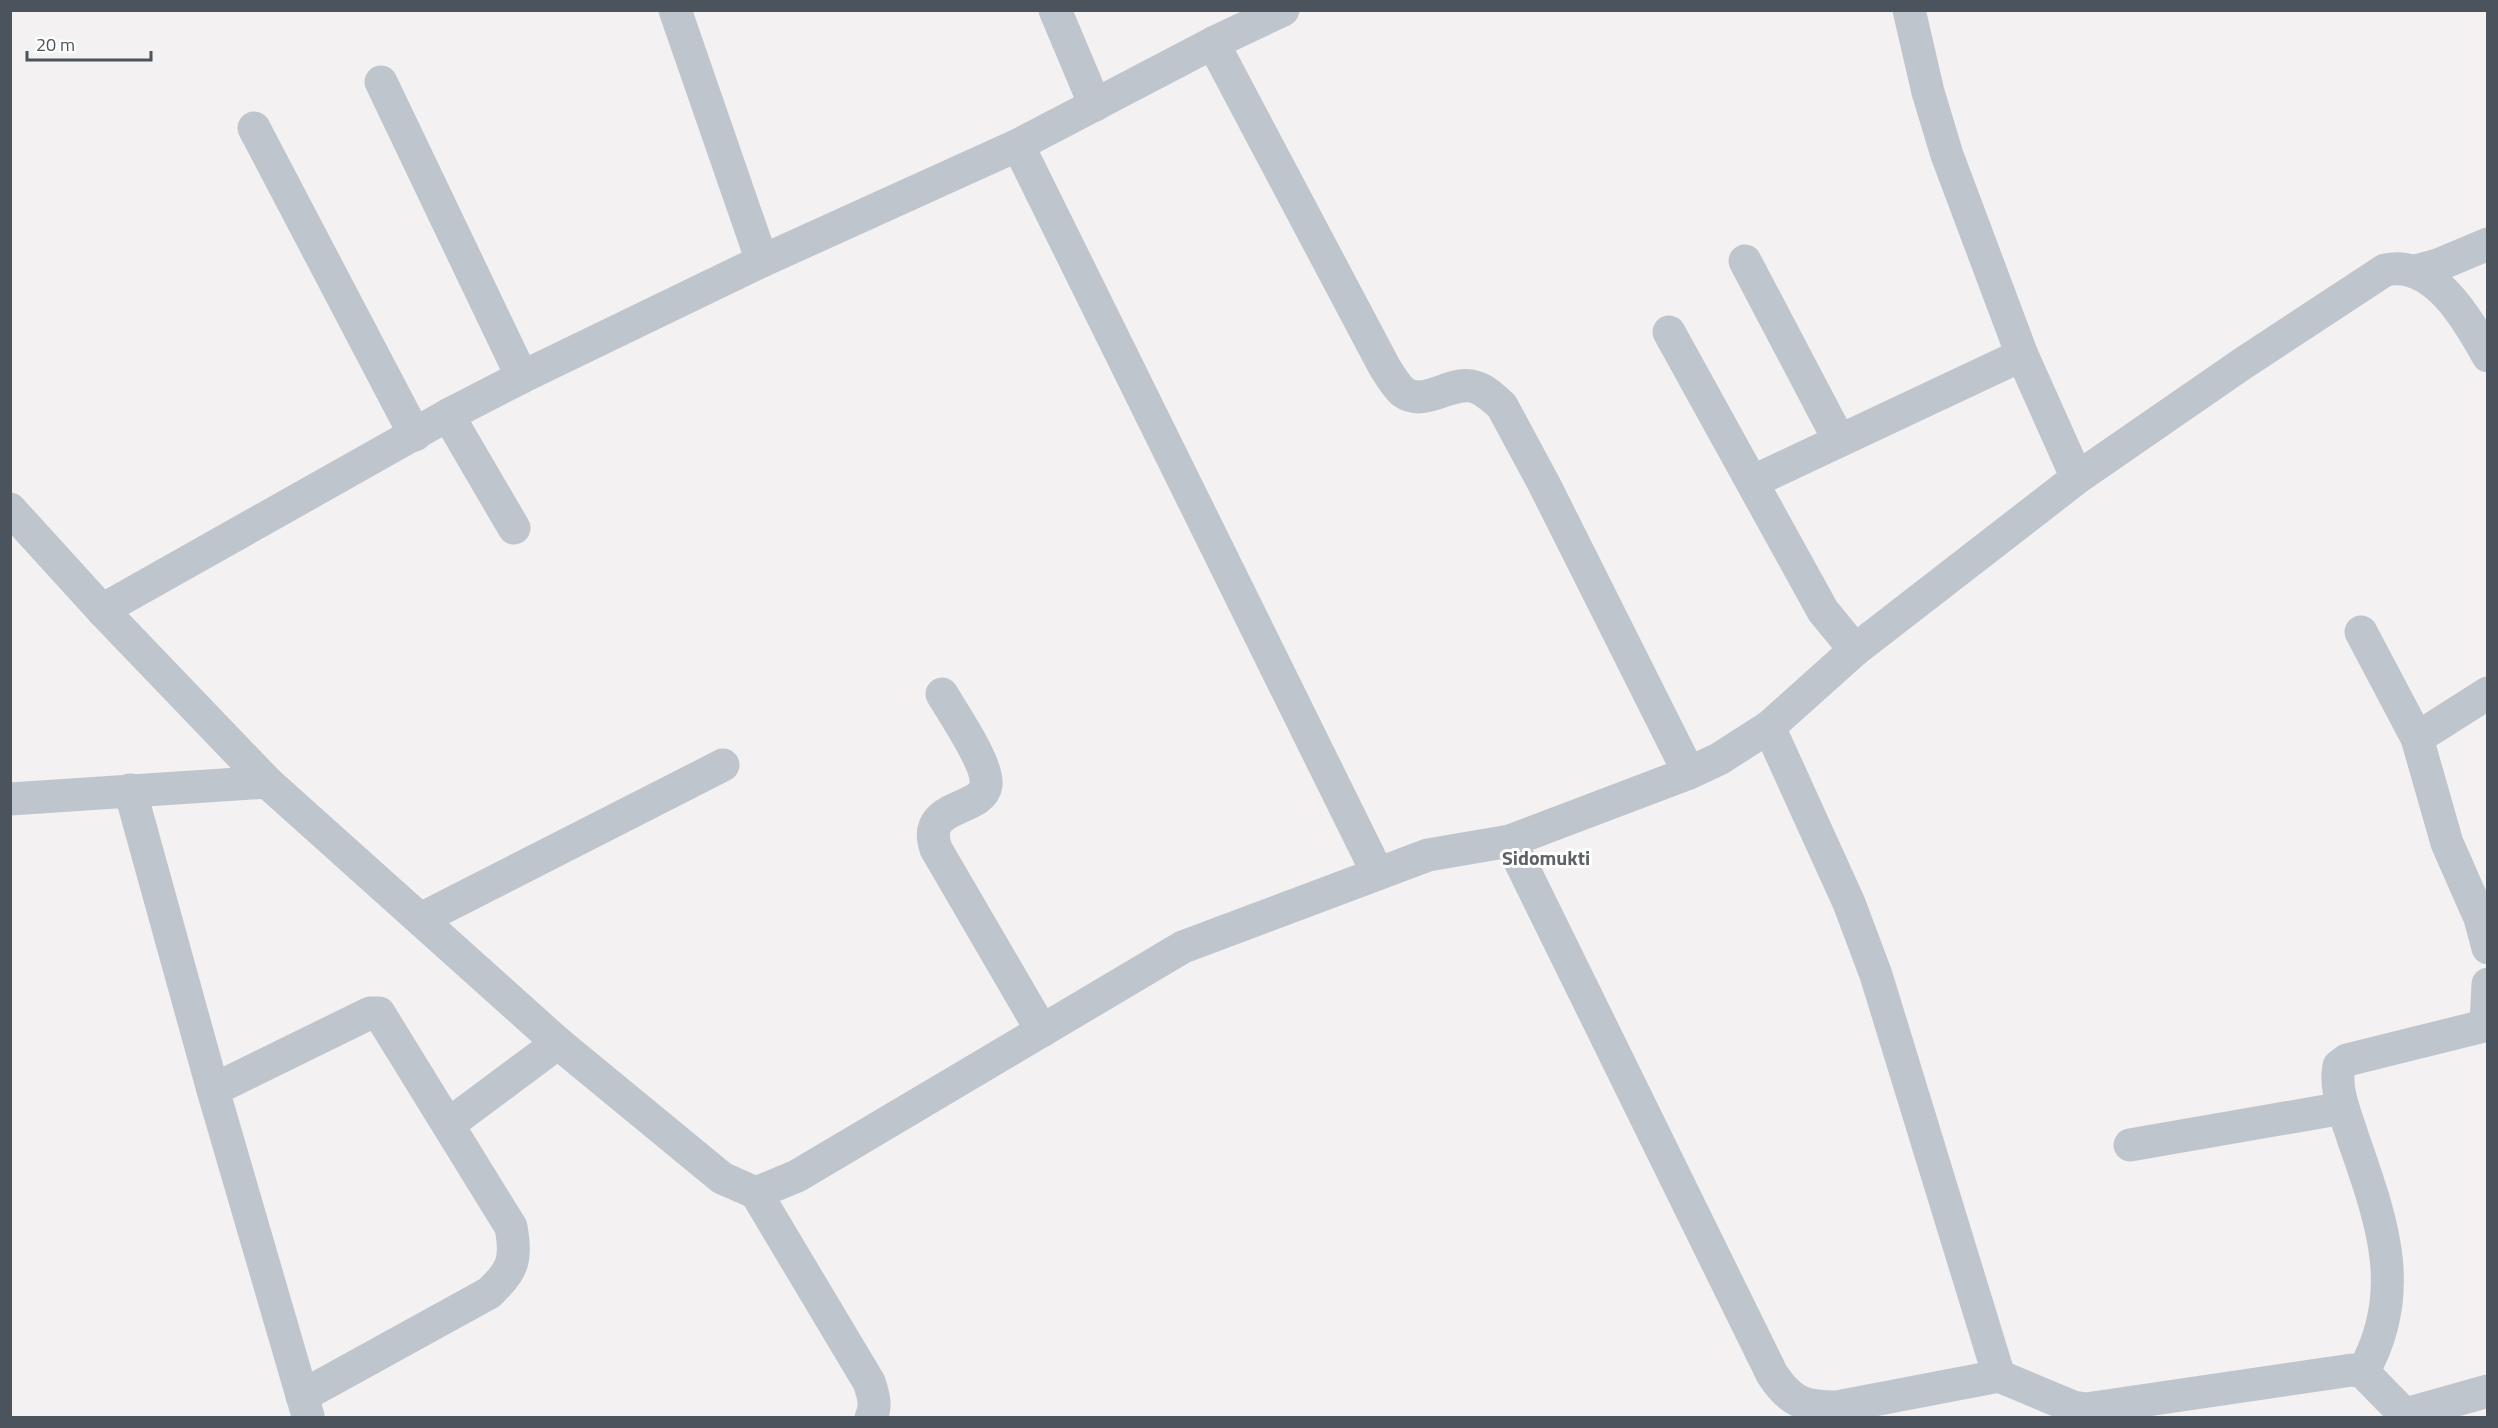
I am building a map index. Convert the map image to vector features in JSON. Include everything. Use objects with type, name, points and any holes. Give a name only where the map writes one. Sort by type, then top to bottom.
[{"type":"street","points":[[675,10],[762,261]]},
{"type":"street","points":[[1055,10],[1095,105]]},
{"type":"street","points":[[102,610],[448,415],[522,377],[762,261],[1018,145],[1213,43],[1283,10]]},
{"type":"street","points":[[1910,10],[1937,128],[2022,355],[2077,478]]},
{"type":"street","points":[[1213,43],[1395,384],[1404,393],[1414,397],[1460,386],[1474,386],[1492,397],[1505,412],[1544,484],[1689,773]]},
{"type":"street","points":[[381,82],[522,377]]},
{"type":"street","points":[[254,129],[415,435]]},
{"type":"street","points":[[1018,145],[1377,872]]},
{"type":"street","points":[[2416,271],[2438,265],[2487,244]]},
{"type":"street","points":[[1746,261],[1839,440]]},
{"type":"street","points":[[756,1193],[797,1176],[1183,947],[1377,872],[1428,855],[1510,841],[1689,773],[1719,759],[1769,727],[1855,650],[2077,478],[2242,364],[2385,270],[2401,268],[2416,271],[2439,288],[2461,311],[2487,356]]},
{"type":"street","points":[[1670,332],[1823,611],[1855,650]]},
{"type":"street","points":[[1752,482],[2022,355]]},
{"type":"street","points":[[448,415],[514,528]]},
{"type":"street","points":[[10,509],[102,610],[267,782],[558,1042],[722,1178],[756,1193],[868,1382],[874,1397],[874,1412],[871,1418]]},
{"type":"street","points":[[2361,632],[2417,738],[2447,843],[2480,918],[2487,948]]},
{"type":"street","points":[[2417,738],[2487,693]]},
{"type":"street","points":[[942,694],[982,764],[986,785],[982,794],[942,817],[933,830],[932,840],[1042,1031]]},
{"type":"street","points":[[1769,727],[1849,903],[1872,966],[1999,1376]]},
{"type":"street","points":[[421,919],[723,765]]},
{"type":"street","points":[[10,799],[267,782]]},
{"type":"street","points":[[130,790],[213,1090],[305,1407],[489,1293],[506,1278],[513,1263],[514,1254],[511,1227],[382,1015],[370,1013],[213,1090]]},
{"type":"street","points":[[1510,841],[1772,1374],[1792,1399],[1818,1412],[1999,1376],[2073,1407],[2086,1409],[2352,1370],[2363,1372],[2407,1416],[2487,1391]]},
{"type":"street","points":[[2363,1372],[2375,1351],[2384,1314],[2387,1254],[2377,1205],[2343,1108],[2337,1073],[2342,1063],[2487,1025],[2487,984]]},
{"type":"street","points":[[449,1124],[558,1042]]},
{"type":"street","points":[[2130,1145],[2343,1108]]},
{"type":"district","name":"Sidomukti","points":[[1546,858]]}]
